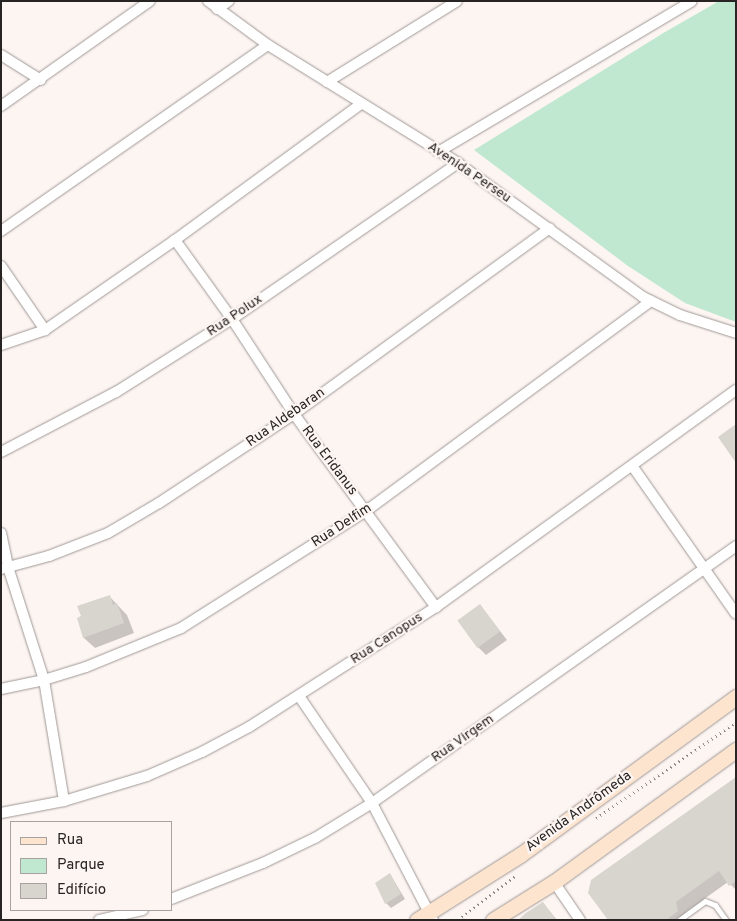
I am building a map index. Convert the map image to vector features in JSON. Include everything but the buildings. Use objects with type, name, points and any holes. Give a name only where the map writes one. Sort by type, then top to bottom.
[{"type":"main road","name":"Avenida Andrômeda","points":[[426,918],[520,855],[736,697]]},
{"type":"main road","points":[[493,920],[554,882],[736,750]]},
{"type":"street","points":[[1,106],[41,80],[150,1]]},
{"type":"street","name":"Avenida Perseu","points":[[208,1],[268,45],[438,152],[458,162],[651,301],[680,315],[736,333]]},
{"type":"street","points":[[217,9],[229,1]]},
{"type":"street","points":[[327,82],[457,1]]},
{"type":"street","points":[[438,152],[692,1]]},
{"type":"street","points":[[1,231],[268,45]]},
{"type":"street","points":[[1,55],[41,80]]},
{"type":"street","points":[[1,344],[45,330],[174,240],[361,104]]},
{"type":"street","name":"Rua Polux","points":[[1,452],[116,392],[232,319],[458,162]]},
{"type":"street","name":"Rua Aldebaran","points":[[5,568],[49,556],[108,533],[159,503],[294,414],[550,228]]},
{"type":"street","name":"Rua Eridanus","points":[[174,240],[232,319],[294,414],[436,607]]},
{"type":"street","points":[[1,266],[45,330]]},
{"type":"street","name":"Rua Delfim","points":[[1,689],[44,680],[86,667],[181,628],[366,511],[651,301]]},
{"type":"street","name":"Rua Canopus","points":[[1,813],[64,801],[147,776],[202,752],[299,696],[436,607],[633,467],[736,390]]},
{"type":"street","points":[[633,467],[736,614]]},
{"type":"street","points":[[1,533],[5,568],[44,680],[64,801]]},
{"type":"street","name":"Rua Virgem","points":[[172,899],[271,859],[315,838],[372,803],[736,546]]},
{"type":"street","points":[[299,696],[372,803],[426,918]]},
{"type":"street","points":[[717,710],[736,709]]},
{"type":"street","points":[[554,882],[580,920]]},
{"type":"street","points":[[99,920],[139,911]]},
{"type":"lane","points":[[679,920],[705,901],[715,905],[726,920]]},
{"type":"path","points":[[589,823],[736,722]]},
{"type":"path","points":[[458,920],[518,874]]},
{"type":"green space","points":[[719,1],[736,1],[736,322],[685,303],[628,266],[474,150],[665,32]]}]
